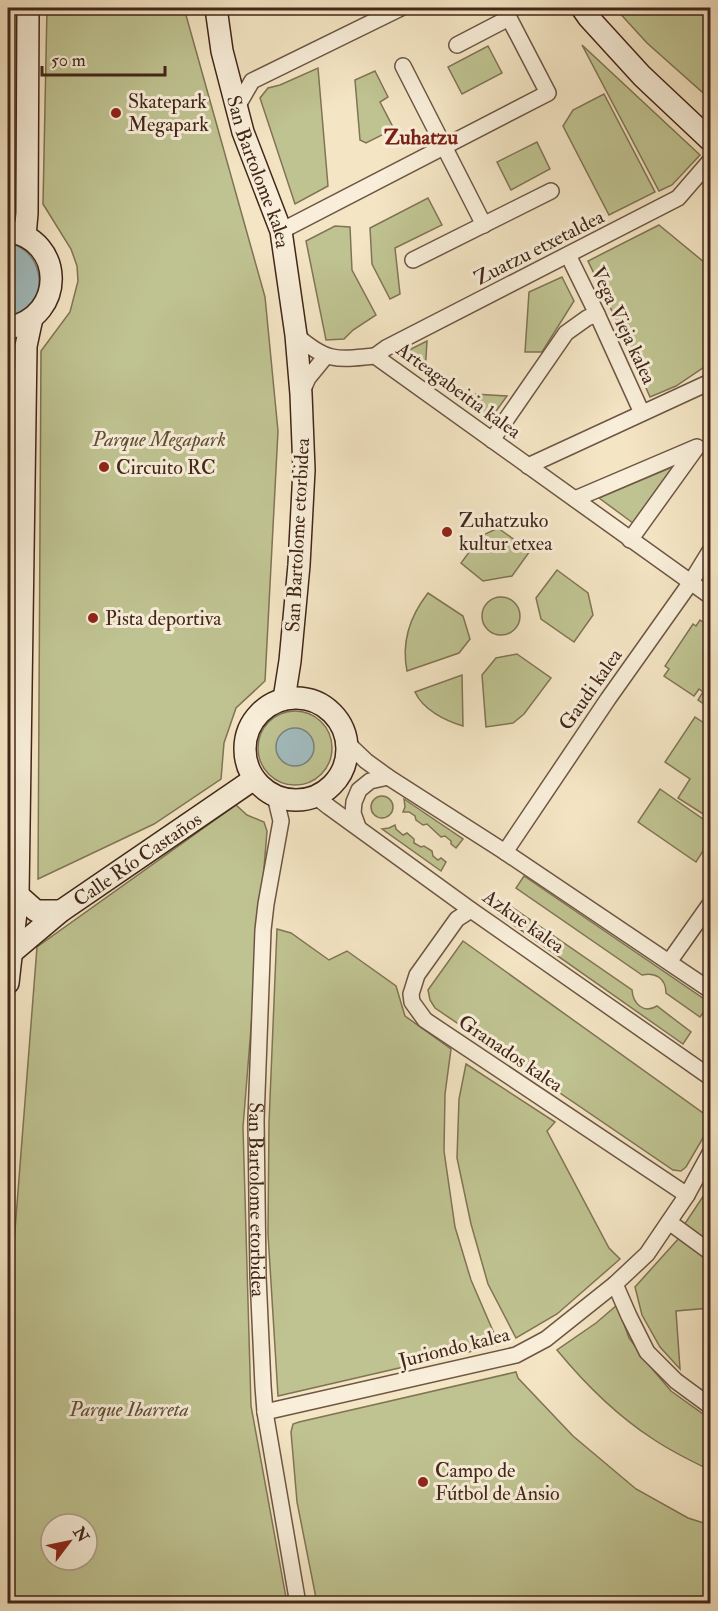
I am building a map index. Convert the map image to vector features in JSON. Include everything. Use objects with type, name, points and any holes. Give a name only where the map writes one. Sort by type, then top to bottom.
[{"type":"street","points":[[8,328],[20,326],[44,306],[50,291],[51,275],[47,259],[38,246],[16,234],[27,213],[28,8]]},
{"type":"street","name":"San Bartolome kalea","points":[[216,8],[222,51],[243,132],[281,231],[296,336]]},
{"type":"street","points":[[237,107],[252,81],[401,8]]},
{"type":"street","points":[[582,8],[642,76],[711,140]]},
{"type":"street","points":[[281,231],[548,93],[509,18],[457,45]]},
{"type":"street","points":[[404,66],[484,225]]},
{"type":"street","name":"Zuatzu etxetaldea","points":[[375,356],[386,348],[678,198],[711,161]]},
{"type":"street","points":[[413,260],[551,191]]},
{"type":"street","name":"Vega Vieja kalea","points":[[568,255],[642,413]]},
{"type":"street","points":[[492,440],[567,333],[587,318],[597,314]]},
{"type":"street","points":[[8,983],[18,895],[26,346],[32,318]]},
{"type":"street","name":"Arteagabeitia kalea","points":[[296,336],[312,350],[326,356],[345,359],[375,356],[711,596]]},
{"type":"street","name":"San Bartolome etorbidea","points":[[284,699],[290,661],[300,553],[304,470],[296,336]]},
{"type":"street","points":[[301,394],[308,378],[326,356]]},
{"type":"street","name":"Arteagabeitia kalea","points":[[528,466],[711,382]]},
{"type":"street","points":[[575,499],[697,447],[630,540]]},
{"type":"street","name":"Gaudi kalea","points":[[505,852],[711,550]]},
{"type":"street","points":[[301,698],[317,702],[331,712],[341,726],[346,742],[346,759],[340,774],[329,787],[315,796],[302,800],[288,800],[264,789],[254,778],[247,764],[245,747],[248,731],[256,716],[268,705],[284,699],[301,698]]},
{"type":"street","points":[[346,742],[388,777],[711,990]]},
{"type":"street","points":[[358,827],[353,813],[354,802],[359,790],[370,781],[388,777]]},
{"type":"street","name":"Calle Río Castaños","points":[[18,895],[36,911],[61,911],[254,778]]},
{"type":"street","name":"San Bartolome etorbidea","points":[[276,796],[281,820],[263,930],[256,1120],[258,1276],[265,1412],[298,1604]]},
{"type":"street","name":"Azkue kalea","points":[[315,796],[471,910],[711,1077]]},
{"type":"street","points":[[669,962],[711,904]]},
{"type":"street","name":"Granados kalea","points":[[471,910],[457,919],[417,975],[411,994],[412,1002],[425,1020],[687,1195]]},
{"type":"street","points":[[10,954],[61,911]]},
{"type":"street","points":[[8,922],[10,954]]},
{"type":"street","name":"Juriondo kalea","points":[[265,1412],[516,1355],[546,1339],[615,1284],[647,1254],[687,1195],[711,1153]]},
{"type":"street","points":[[669,1222],[711,1252]]},
{"type":"street","points":[[615,1284],[647,1352],[676,1381],[711,1406]]},
{"type":"green space","name":"Parque Megapark","points":[[47,8],[184,8],[265,297],[278,431],[265,681],[236,708],[224,743],[221,779],[154,824],[38,879],[41,351],[70,312],[78,281],[77,266],[71,249],[43,204]]},
{"type":"green space","points":[[615,8],[710,8],[710,99],[647,43]]},
{"type":"green space","points":[[582,45],[700,155],[672,185],[659,191]]},
{"type":"green space","points":[[488,46],[502,73],[462,94],[448,67]]},
{"type":"green space","points":[[318,68],[328,186],[295,204],[260,98],[268,88]]},
{"type":"green space","points":[[375,71],[388,97],[380,102],[394,129],[366,143],[360,140],[355,80]]},
{"type":"green space","points":[[604,94],[655,192],[609,215],[563,126],[573,110]]},
{"type":"green space","points":[[537,142],[550,169],[511,190],[497,162]]},
{"type":"green space","points":[[428,198],[442,225],[395,248],[400,294],[390,299],[372,264],[370,228]]},
{"type":"green space","points":[[659,225],[710,267],[710,363],[676,386],[650,397],[588,261]]},
{"type":"green space","points":[[335,226],[350,227],[352,270],[376,315],[344,339],[326,340],[306,241]]},
{"type":"green space","points":[[562,277],[574,301],[542,352],[525,352],[529,292]]},
{"type":"green space","points":[[427,341],[425,374],[403,359],[403,353]]},
{"type":"green space","points":[[473,394],[507,396],[491,418],[487,419],[473,410]]},
{"type":"green space","points":[[677,465],[633,523],[599,498]]},
{"type":"green space","points":[[498,528],[530,551],[512,576],[483,581],[461,563],[481,536]]},
{"type":"green space","points":[[557,570],[588,593],[593,615],[574,642],[541,619],[536,598]]},
{"type":"green space","points":[[428,593],[463,616],[470,639],[459,653],[407,671],[405,649],[408,629]]},
{"type":"green space","points":[[501,597],[515,602],[520,616],[515,630],[501,635],[487,630],[482,616],[487,602]]},
{"type":"green space","points":[[700,620],[710,627],[710,708],[698,700],[703,692],[699,689],[694,696],[664,676],[669,669],[665,666],[693,624],[696,626]]},
{"type":"green space","points":[[517,654],[551,678],[524,714],[513,723],[486,727],[482,675],[496,658]]},
{"type":"green space","points":[[462,675],[463,726],[442,718],[429,709],[415,692]]},
{"type":"green space","points":[[295,711],[316,717],[326,727],[332,748],[326,769],[316,779],[295,785],[274,779],[264,769],[258,748],[264,727],[274,717]]},
{"type":"green space","points":[[695,717],[710,727],[710,749],[706,756],[710,759],[710,802],[703,814],[678,798],[690,779],[665,762]]},
{"type":"green space","points":[[660,789],[710,824],[710,840],[696,862],[638,822]]},
{"type":"green space","points":[[382,796],[390,799],[393,807],[390,815],[382,818],[374,815],[371,807],[374,799]]},
{"type":"green space","points":[[404,799],[463,839],[456,848],[445,836],[441,837],[427,824],[423,825],[409,812],[403,812]]},
{"type":"green space","name":"Parque Ibarreta","points":[[236,805],[247,815],[264,822],[267,831],[243,1127],[251,1406],[287,1603],[8,1604],[8,1320],[37,947]]},
{"type":"green space","points":[[395,825],[403,835],[407,833],[414,839],[414,843],[421,847],[424,846],[432,851],[433,856],[438,860],[441,858],[446,862],[441,871],[382,829]]},
{"type":"green space","points":[[524,876],[710,1003],[700,1017],[666,993],[664,983],[659,977],[651,974],[642,975],[516,888]]},
{"type":"green space","points":[[506,903],[632,990],[634,1000],[640,1006],[648,1009],[657,1006],[691,1032],[683,1044],[498,914]]},
{"type":"green space","points":[[277,929],[291,933],[329,960],[347,951],[396,986],[405,1016],[451,1049],[445,1094],[444,1151],[455,1227],[471,1280],[499,1345],[278,1396],[268,1234],[269,1123]]},
{"type":"green space","points":[[463,941],[710,1118],[710,1126],[686,1167],[681,1171],[673,1170],[435,1008],[428,990]]},
{"type":"green space","points":[[466,1064],[555,1122],[547,1131],[609,1248],[620,1259],[557,1314],[516,1338],[488,1284],[471,1224],[457,1158],[459,1099]]},
{"type":"green space","points":[[710,1186],[710,1243],[684,1225]]},
{"type":"green space","points":[[680,1237],[710,1259],[710,1308],[676,1311],[680,1369],[660,1347],[642,1315],[635,1287]]},
{"type":"green space","points":[[617,1305],[629,1338],[649,1365],[671,1391],[710,1419],[710,1470],[667,1448],[626,1420],[590,1387],[557,1350],[596,1323]]},
{"type":"green space","points":[[516,1372],[518,1378],[573,1436],[636,1489],[688,1518],[710,1525],[710,1603],[317,1603],[297,1502],[291,1432],[293,1424]]},
{"type":"water","points":[[8,243],[26,251],[32,259],[37,268],[39,287],[29,306],[8,317]]},
{"type":"water","points":[[295,728],[302,729],[308,734],[313,740],[313,754],[308,760],[302,765],[295,766],[288,765],[282,760],[277,754],[276,747],[277,740],[282,734],[288,729]]},
{"type":"place","name":"Skatepark Megapark","points":[[116,113]]},
{"type":"place","name":"Circuito RC","points":[[104,467]]},
{"type":"place","name":"Zuhatzuko kultur etxea","points":[[447,532]]},
{"type":"place","name":"Pista deportiva","points":[[93,618]]},
{"type":"place","name":"Campo de Fútbol de Ansio","points":[[423,1482]]},
{"type":"district","name":"Zuhatzu","points":[[421,137]]}]
